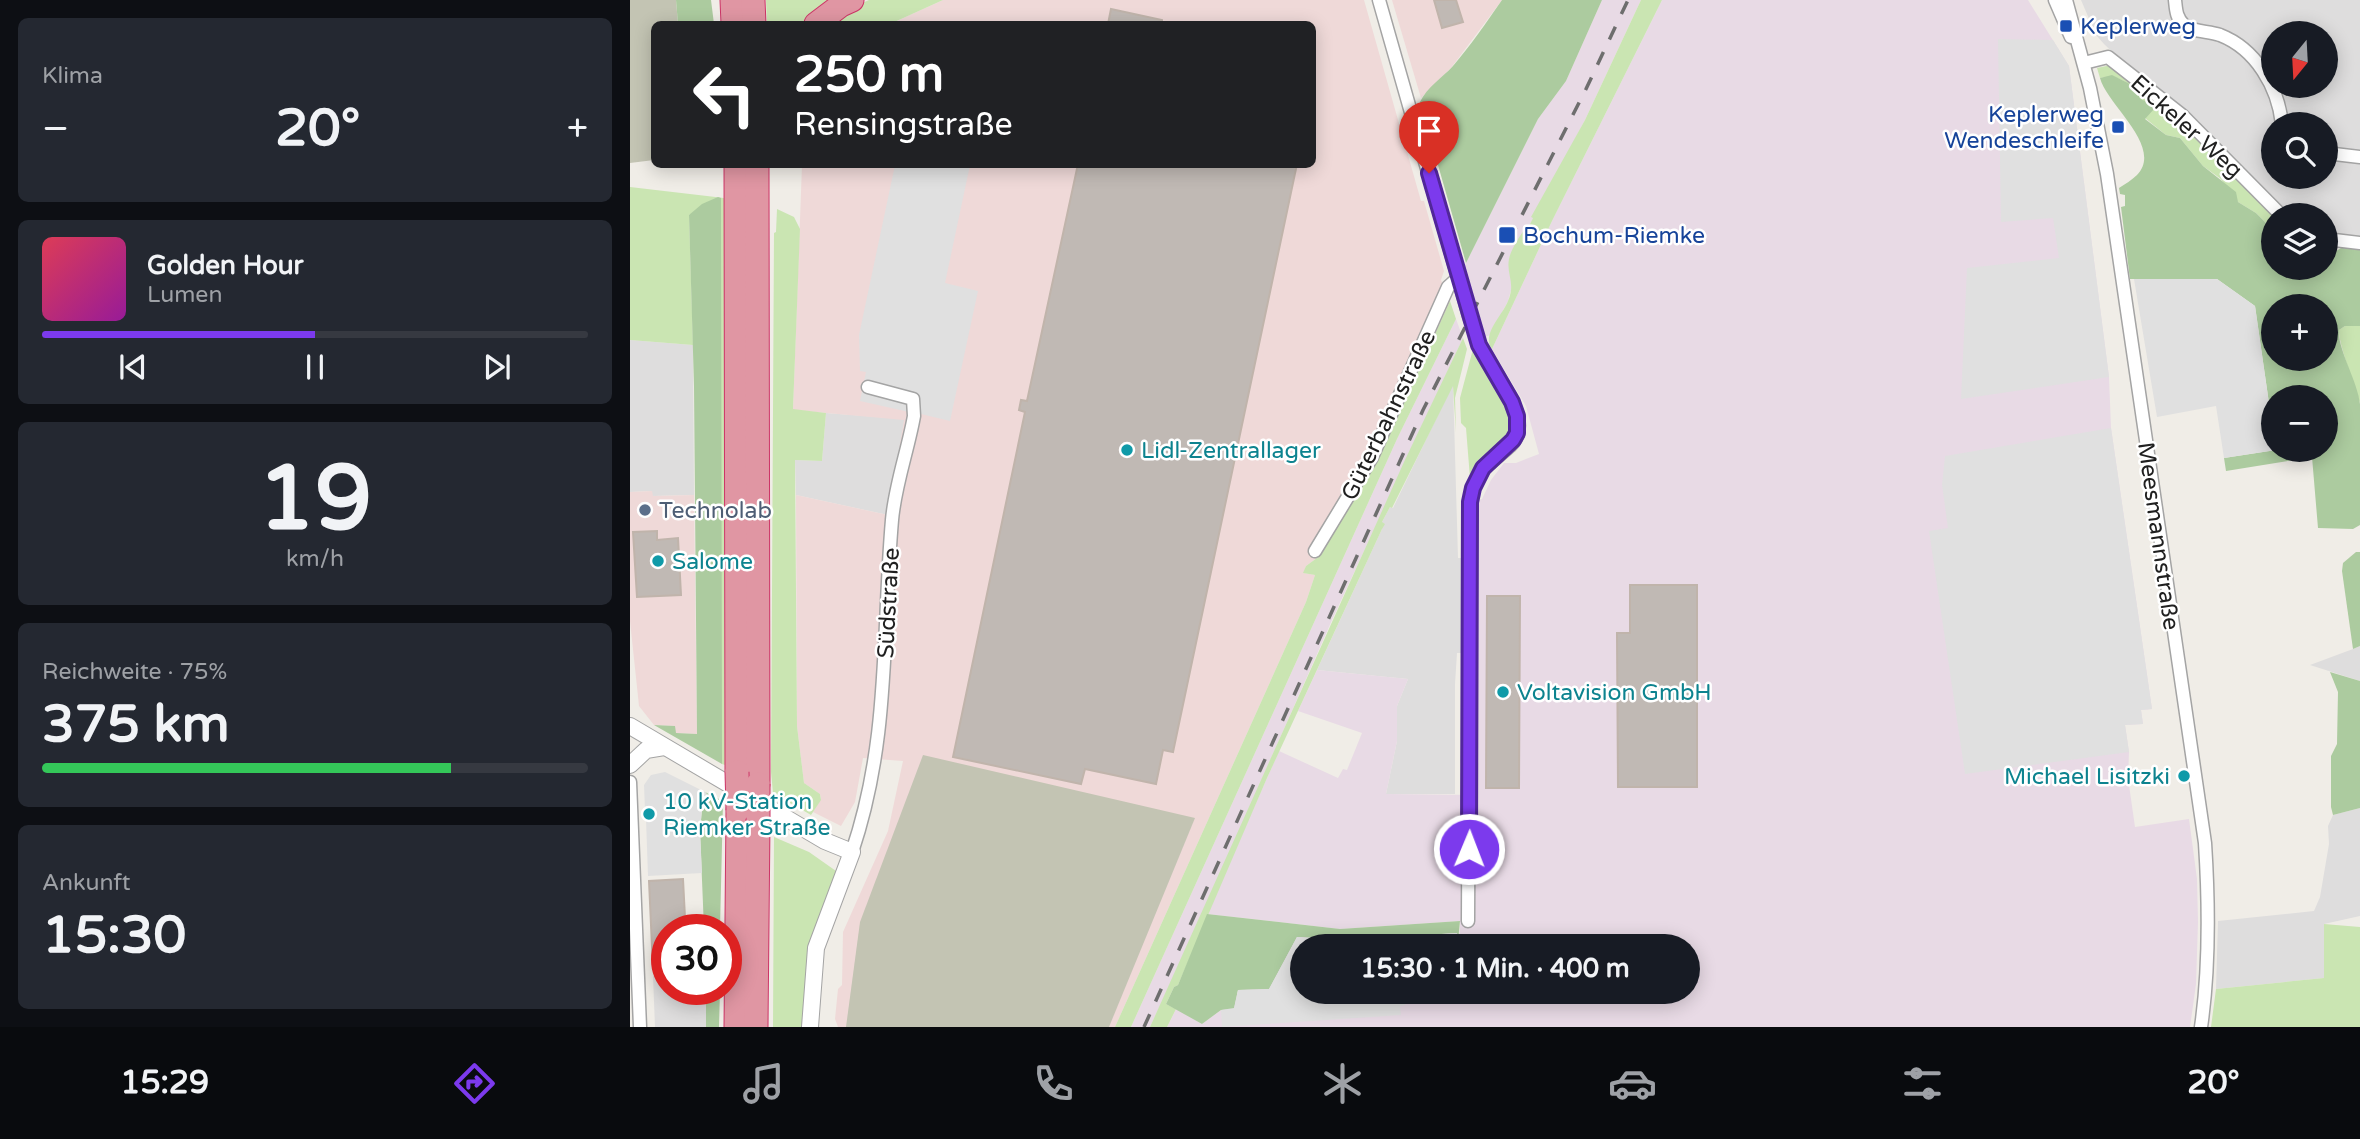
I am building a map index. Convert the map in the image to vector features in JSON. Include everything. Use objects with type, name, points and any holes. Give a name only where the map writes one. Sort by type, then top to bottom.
[{"type":"highway","points":[[732,0],[733,21]]},
{"type":"highway","points":[[753,0],[754,21]]},
{"type":"highway","points":[[820,21],[852,0]]},
{"type":"highway","points":[[736,168],[736,1027]]},
{"type":"highway","points":[[756,1027],[757,168]]},
{"type":"highway","points":[[757,260],[766,207],[767,168]]},
{"type":"street","points":[[1379,0],[1479,345],[1512,402],[1518,425],[1510,446],[1498,453],[1483,468],[1473,488],[1470,502],[1468,921]]},
{"type":"street","name":"Meesmannstraße","points":[[2055,0],[2079,49]]},
{"type":"street","name":"Meesmannstraße","points":[[2066,0],[2084,63],[2107,174],[2205,843],[2209,922],[2201,1027]]},
{"type":"street","points":[[2175,0],[2177,17],[2185,27],[2222,36],[2239,46],[2255,61],[2268,77],[2279,112]]},
{"type":"street","name":"Eickeler Weg","points":[[2084,63],[2108,57],[2183,116],[2269,203]]},
{"type":"street","points":[[2338,154],[2360,157]]},
{"type":"street","points":[[2338,240],[2360,243]]},
{"type":"street","name":"Güterbahnstraße","points":[[1315,551],[1372,457],[1448,287],[1458,278]]},
{"type":"street","name":"Südstraße","points":[[810,1027],[816,948],[852,852],[875,766],[888,628],[892,517],[914,416],[913,399],[868,387]]},
{"type":"street","points":[[630,726],[825,841],[852,852]]},
{"type":"street","points":[[630,765],[646,750],[664,747]]},
{"type":"street","points":[[630,782],[640,1027]]},
{"type":"shaded area","points":[[630,0],[676,0],[678,21],[651,21],[651,160],[630,163]]},
{"type":"shaded area","points":[[943,0],[1364,0],[1421,201],[1424,201],[1444,271],[1441,280],[1450,301],[1377,462],[1321,555],[1306,566],[1304,573],[1315,575],[1306,602],[1115,1027],[838,1027],[835,1019],[838,989],[842,985],[843,932],[888,831],[903,761],[863,758],[855,802],[841,826],[813,812],[821,799],[820,794],[804,783],[797,726],[796,495],[888,515],[904,420],[793,410],[802,168],[1316,168],[1316,21],[897,21]]},
{"type":"shaded area","points":[[1392,0],[1502,0],[1451,68],[1421,98]]},
{"type":"shaded area","points":[[1602,0],[1641,0],[1585,120],[1529,226],[1508,301],[1490,335],[1483,338],[1462,273],[1538,119],[1566,81]]},
{"type":"shaded area","points":[[1662,0],[2028,0],[2069,66],[2109,377],[2111,428],[2152,709],[2141,710],[2143,724],[2125,725],[2129,752],[2128,778],[2135,827],[2189,819],[2197,879],[2198,922],[2196,984],[2190,1027],[1167,1027],[1176,1009],[1202,1024],[1221,1010],[1290,944],[1290,1004],[1700,1004],[1700,934],[1460,934],[1460,921],[1340,929],[1207,914],[1279,751],[1338,778],[1343,769],[1347,770],[1362,733],[1298,711],[1317,670],[1408,679],[1397,706],[1397,741],[1386,794],[1478,795],[1478,500],[1482,499],[1491,480],[1504,463],[1516,463],[1539,454],[1526,406],[1492,349],[1552,221]]},
{"type":"shaded area","points":[[2081,0],[2360,0],[2360,237],[2338,234],[2338,203],[2276,203],[2263,189],[2338,189],[2338,112],[2261,112],[2261,187],[2182,106],[2135,74],[2096,35]]},
{"type":"shaded area","points":[[1998,39],[2053,40],[2069,66],[2109,377],[1961,399],[1967,268],[2059,258],[2053,218],[2001,222]]},
{"type":"shaded area","points":[[894,168],[969,168],[945,283],[978,291],[950,421],[921,414],[920,408],[918,414],[860,401],[866,372],[860,371],[859,335]]},
{"type":"shaded area","points":[[2134,279],[2217,279],[2255,306],[2261,348],[2261,371],[2264,371],[2266,385],[2261,385],[2261,452],[2224,458],[2216,406],[2157,417]]},
{"type":"shaded area","points":[[1456,319],[1463,338],[1332,620],[1203,913],[1150,1027],[1131,1027],[1397,439]]},
{"type":"shaded area","points":[[630,340],[693,345],[694,495],[652,496],[652,491],[630,492]]},
{"type":"shaded area","points":[[1453,384],[1458,558],[1466,558],[1464,653],[1457,653],[1455,684],[1455,794],[1386,794],[1397,741],[1397,706],[1408,679],[1317,670],[1382,529],[1382,522],[1390,507],[1393,508]]},
{"type":"shaded area","points":[[826,413],[905,419],[888,515],[796,495],[795,460],[822,461]]},
{"type":"shaded area","points":[[2111,428],[2152,709],[2141,710],[2143,724],[2125,725],[2129,752],[1965,774],[1929,531],[1948,528],[1942,485],[1945,456]]},
{"type":"shaded area","points":[[652,491],[653,496],[694,495],[697,734],[675,733],[675,726],[654,725],[639,706],[630,621],[630,492]]},
{"type":"shaded area","points":[[2360,646],[2360,681],[2310,665],[2353,649]]},
{"type":"shaded area","points":[[923,755],[1195,818],[1109,1027],[846,1027],[860,922]]},
{"type":"shaded area","points":[[665,772],[705,792],[711,799],[702,809],[702,873],[648,876],[646,819],[652,817],[652,810],[645,810],[644,785],[651,775]]},
{"type":"shaded area","points":[[2360,808],[2360,916],[2324,924],[2324,978],[2216,989],[2218,921],[2314,911],[2320,897],[2329,844],[2328,826],[2333,815]]},
{"type":"shaded area","points":[[1290,950],[1290,1004],[1405,1005],[1400,1006],[1401,1015],[1222,1027],[1221,1010],[1234,1008],[1238,990],[1269,989]]},
{"type":"shaded area","points":[[654,1005],[706,1005],[706,1027],[655,1027]]},
{"type":"green space","points":[[676,0],[711,0],[714,21],[678,21]]},
{"type":"green space","points":[[766,0],[840,0],[812,21],[767,21]]},
{"type":"green space","points":[[869,0],[943,0],[897,21],[830,21],[842,12]]},
{"type":"green space","points":[[1502,0],[1602,0],[1566,81],[1538,119],[1466,263],[1420,102],[1460,58]]},
{"type":"green space","points":[[1641,0],[1662,0],[1552,221],[1492,349],[1489,344],[1491,332],[1510,295],[1508,264],[1512,250],[1527,225],[1529,226],[1533,218],[1531,217],[1585,120]]},
{"type":"green space","points":[[2111,65],[2188,126],[2262,203],[2261,218],[2238,202],[2221,179],[2203,166],[2180,138],[2166,135],[2145,118],[2140,101],[2131,87],[2118,78],[2100,78],[2097,68]]},
{"type":"green space","points":[[2112,75],[2128,83],[2142,100],[2152,103],[2154,109],[2145,119],[2166,135],[2180,138],[2203,166],[2236,192],[2238,202],[2261,218],[2261,280],[2338,280],[2338,250],[2346,245],[2360,247],[2360,326],[2345,326],[2339,330],[2339,337],[2360,404],[2360,525],[2353,529],[2318,528],[2312,462],[2338,462],[2338,385],[2266,385],[2264,371],[2338,371],[2338,294],[2261,294],[2261,348],[2255,306],[2217,279],[2130,279],[2121,207],[2125,206],[2125,195],[2120,194],[2119,188],[2137,175],[2143,164],[2144,152],[2131,126],[2100,78]]},
{"type":"green space","points":[[630,187],[724,198],[725,765],[722,764],[721,717],[721,198],[689,215],[693,345],[630,340]]},
{"type":"green space","points":[[721,198],[722,764],[654,725],[675,726],[676,733],[697,734],[694,386],[689,215],[702,204]]},
{"type":"green space","points":[[777,209],[794,217],[800,229],[793,409],[826,413],[822,461],[795,460],[797,726],[804,783],[820,794],[821,800],[811,815],[773,793],[771,772],[774,233]]},
{"type":"green space","points":[[1450,301],[1456,319],[1397,439],[1131,1027],[1115,1027],[1306,602],[1315,575],[1303,573],[1306,566],[1321,555],[1353,497],[1377,462]]},
{"type":"green space","points":[[2345,326],[2360,326],[2360,403],[2339,336],[2339,330]]},
{"type":"green space","points":[[1463,338],[1467,349],[1455,398],[1456,433],[1453,386],[1392,508],[1390,507],[1382,522],[1385,524],[1267,778],[1178,985],[1174,987],[1166,1004],[1176,1009],[1167,1027],[1150,1027],[1404,462]]},
{"type":"green space","points":[[1473,349],[1502,395],[1510,420],[1509,431],[1480,462],[1470,478],[1466,428],[1461,423],[1460,398]]},
{"type":"green space","points":[[2261,452],[2261,462],[2281,462],[2226,471],[2224,458]]},
{"type":"green space","points":[[2356,552],[2360,552],[2360,646],[2353,649],[2342,571],[2343,563]]},
{"type":"green space","points":[[2330,672],[2360,681],[2360,808],[2333,815],[2331,756],[2337,744],[2338,692]]},
{"type":"green space","points":[[705,792],[723,801],[720,914],[703,914],[700,831],[702,809],[711,799]]},
{"type":"green space","points":[[774,837],[809,852],[836,871],[813,938],[806,975],[803,1027],[773,1027]]},
{"type":"green space","points":[[1207,914],[1340,929],[1460,921],[1459,934],[1290,934],[1290,950],[1269,989],[1238,990],[1234,1009],[1221,1010],[1202,1024],[1166,1004],[1174,987],[1178,985]]},
{"type":"green space","points":[[2324,924],[2360,927],[2360,1027],[2211,1027],[2216,989],[2324,978]]},
{"type":"green space","points":[[706,1005],[720,1005],[719,1027],[706,1027]]},
{"type":"building","points":[[1434,0],[1456,0],[1463,22],[1442,28]]},
{"type":"building","points":[[1111,9],[1162,20],[1162,21],[1109,21]]},
{"type":"building","name":"Lidl-Zentrallager","points":[[1077,168],[1296,168],[1173,752],[1163,750],[1156,784],[1085,769],[1081,784],[953,757],[1025,412],[1019,410],[1021,400],[1027,401]]},
{"type":"building","name":"Salome","points":[[657,531],[657,540],[678,538],[681,595],[637,597],[633,532]]},
{"type":"building","points":[[1630,585],[1697,585],[1697,787],[1618,787],[1617,633],[1630,633]]},
{"type":"building","name":"Voltavision GmbH","points":[[1487,596],[1520,596],[1519,788],[1486,788]]},
{"type":"building","points":[[683,879],[685,914],[651,914],[651,925],[649,881]]},
{"type":"railway","points":[[1144,1027],[1423,410],[1586,89],[1628,0]]},
{"type":"place","name":"Keplerweg","points":[[2066,26]]},
{"type":"place","name":"Keplerweg Wendeschleife","points":[[2118,127]]},
{"type":"place","name":"Bochum-Riemke","points":[[1507,235]]},
{"type":"place","name":"Lidl-Zentrallager","points":[[1127,450]]},
{"type":"place","name":"Technolab","points":[[645,510]]},
{"type":"place","name":"Salome","points":[[658,561]]},
{"type":"place","name":"Voltavision GmbH","points":[[1503,692]]},
{"type":"place","name":"Michael Lisitzki","points":[[2184,776]]},
{"type":"place","name":"10 kV-Station Riemker Straße","points":[[649,814]]},
{"type":"route","points":[[1429,173],[1479,345],[1512,402],[1518,425],[1510,446],[1498,453],[1483,468],[1473,488],[1470,502],[1469,849]]}]
